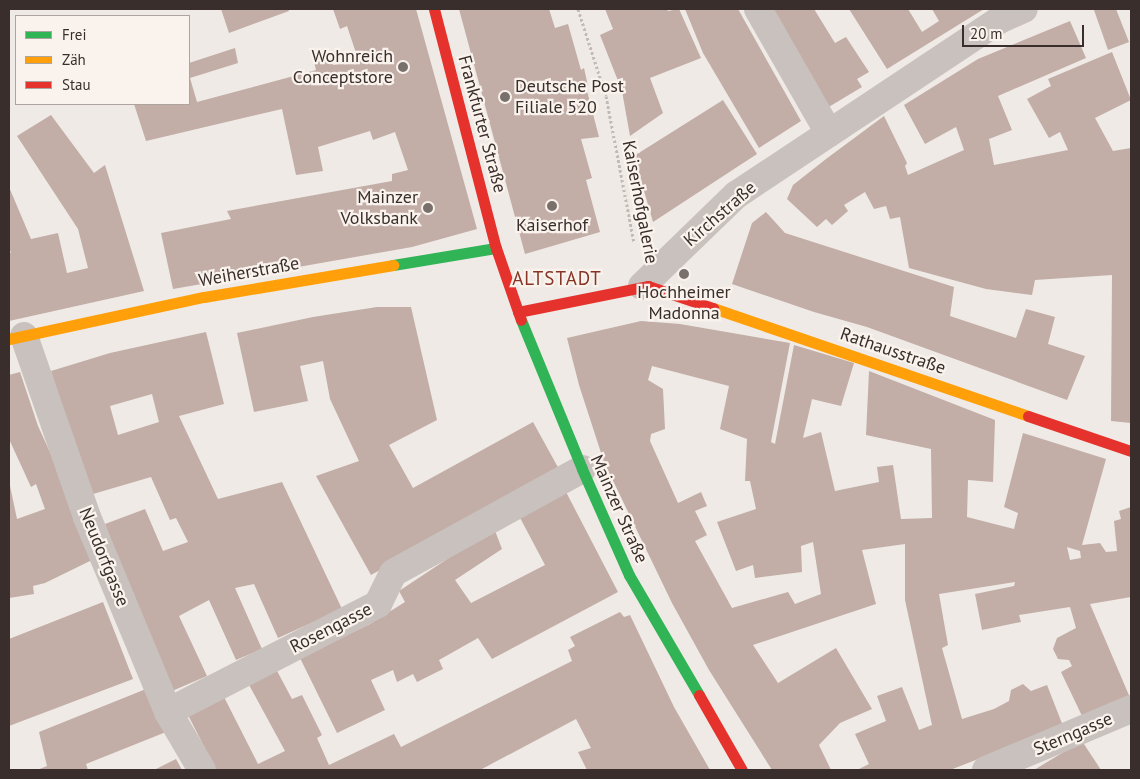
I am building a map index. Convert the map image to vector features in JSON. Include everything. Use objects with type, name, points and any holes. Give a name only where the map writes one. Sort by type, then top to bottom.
[{"type":"street","name":"Frankfurter Straße","points":[[434,9],[496,248]]},
{"type":"street","points":[[758,9],[829,133]]},
{"type":"street","name":"Kirchstraße","points":[[642,286],[736,194],[999,20],[1024,9]]},
{"type":"street","name":"Mainzer Straße","points":[[496,248],[518,312],[582,469],[629,575],[742,770]]},
{"type":"street","name":"Weiherstraße","points":[[16,338],[204,297],[496,248]]},
{"type":"street","points":[[518,312],[642,286]]},
{"type":"street","name":"Rathausstraße","points":[[642,286],[1131,452]]},
{"type":"street","name":"Neudorfgasse","points":[[16,338],[87,517],[168,712],[202,770]]},
{"type":"street","name":"Rosengasse","points":[[168,712],[378,604],[393,573],[582,469]]},
{"type":"street","name":"Sterngasse","points":[[986,770],[1131,709]]},
{"type":"path","name":"Kaiserhofgalerie","points":[[578,9],[606,96],[642,286]]},
{"type":"building","points":[[221,9],[288,9],[289,11],[229,33]]},
{"type":"building","points":[[333,9],[416,9],[477,229],[412,247],[173,289],[161,233],[231,219],[227,211],[392,181],[392,174],[408,170],[395,132],[373,140],[370,131],[318,147],[323,171],[296,175],[282,109],[146,141],[134,105],[190,105],[190,78],[197,102],[316,70],[314,62],[330,58],[333,65],[349,62],[348,55],[356,53],[347,26],[340,29]]},
{"type":"building","points":[[459,9],[549,9],[555,28],[568,24],[581,70],[584,68],[588,86],[586,87],[599,137],[581,139],[592,178],[586,180],[600,232],[525,254]]},
{"type":"building","points":[[605,9],[667,9],[668,11],[679,9],[701,58],[650,78],[663,113],[630,136],[622,91],[600,35],[613,29]]},
{"type":"building","points":[[685,9],[738,9],[801,121],[759,148],[703,53]]},
{"type":"building","points":[[770,9],[814,9],[835,43],[846,37],[869,72],[857,79],[862,87],[827,108]]},
{"type":"building","points":[[849,9],[908,9],[922,32],[939,21],[932,9],[984,9],[887,69]]},
{"type":"building","points":[[1116,9],[1129,42],[1108,50],[1094,10]]},
{"type":"building","points":[[1070,21],[1086,58],[998,96],[1012,130],[989,139],[994,165],[1068,150],[1060,132],[1049,138],[1027,99],[1051,86],[1048,79],[1112,52],[1131,100],[1095,118],[1113,151],[1131,148],[1131,423],[1111,421],[1112,275],[1035,280],[1032,295],[986,289],[909,268],[900,217],[890,219],[886,206],[874,209],[865,192],[844,205],[848,211],[832,225],[826,219],[817,227],[787,199],[793,185],[884,116],[907,163],[905,166],[908,175],[964,150],[956,127],[925,144],[904,105],[978,59]]},
{"type":"building","points":[[235,48],[238,63],[190,78],[190,63]]},
{"type":"building","points":[[723,100],[757,154],[653,222],[634,156]]},
{"type":"building","points":[[51,115],[94,173],[105,165],[144,291],[9,321],[9,253],[11,253],[9,248],[9,187],[31,239],[58,233],[67,273],[88,268],[78,229],[17,136]]},
{"type":"building","points":[[766,212],[785,233],[954,287],[950,316],[1016,338],[1026,309],[1055,317],[1048,344],[1085,356],[1067,400],[867,327],[814,312],[732,284],[752,223]]},
{"type":"building","points":[[377,307],[411,307],[437,420],[389,445],[413,488],[533,422],[560,471],[371,575],[316,476],[359,461],[330,399],[323,361],[300,366],[308,401],[254,412],[237,333],[313,317]]},
{"type":"building","points":[[641,321],[680,324],[790,343],[771,442],[775,444],[794,345],[854,363],[841,406],[812,399],[803,438],[821,432],[835,491],[879,482],[877,467],[893,465],[901,519],[932,518],[931,449],[866,435],[869,371],[995,420],[993,482],[968,480],[967,517],[1014,529],[1018,513],[1004,507],[1023,433],[1106,459],[1082,545],[1100,543],[1106,552],[1117,551],[1114,521],[1121,519],[1119,511],[1131,507],[1131,597],[1090,604],[1131,700],[1083,718],[1061,672],[1072,666],[1069,660],[1058,659],[1053,649],[1057,638],[1076,628],[1070,607],[1019,615],[1021,622],[982,630],[975,594],[1014,586],[1015,582],[939,594],[948,645],[942,648],[962,719],[994,709],[1009,701],[1011,690],[1023,684],[1031,691],[1047,685],[1063,726],[950,770],[857,770],[869,764],[855,734],[886,721],[877,696],[902,687],[919,730],[932,725],[905,600],[905,544],[862,550],[876,604],[753,645],[778,683],[836,648],[872,709],[840,723],[819,745],[831,770],[772,770],[709,670],[672,603],[604,462],[579,385],[567,338]],"holes":[[[652,366],[729,386],[720,429],[747,439],[745,481],[750,481],[756,509],[717,522],[736,571],[753,565],[755,578],[802,572],[801,546],[813,542],[821,594],[795,604],[788,592],[732,608],[695,541],[707,535],[695,511],[707,506],[701,492],[678,503],[650,441],[651,434],[665,429],[663,389],[648,380]],[[1067,547],[1080,551],[1081,558],[1070,560]]]},
{"type":"building","points":[[206,332],[224,404],[179,416],[218,499],[282,482],[342,609],[278,638],[254,584],[235,588],[262,649],[236,660],[209,600],[179,616],[207,676],[172,691],[136,609],[105,524],[145,509],[163,551],[188,542],[176,518],[170,520],[151,477],[93,494],[75,448],[51,371],[110,353]],"holes":[[[152,394],[159,422],[118,435],[110,406]]]},
{"type":"building","points":[[20,372],[38,426],[60,474],[92,560],[45,583],[33,586],[34,594],[9,598],[9,481],[17,519],[45,509],[36,484],[31,487],[9,439],[9,375]]},
{"type":"building","points":[[565,490],[618,592],[492,659],[478,638],[439,660],[443,669],[417,682],[413,674],[397,682],[393,670],[371,680],[385,710],[337,733],[300,658],[370,624],[405,602],[399,591],[494,528],[502,549],[455,580],[471,603],[545,565],[518,514]]},
{"type":"building","points":[[103,602],[133,679],[9,726],[9,639]]},
{"type":"building","points":[[620,612],[624,617],[630,615],[674,707],[710,770],[587,770],[578,752],[591,748],[576,719],[480,770],[216,770],[188,715],[224,697],[258,764],[285,751],[248,683],[276,669],[292,699],[302,695],[322,735],[317,738],[329,765],[394,734],[401,747],[572,661],[568,650],[575,646],[570,637]]},
{"type":"building","points":[[146,689],[166,732],[86,764],[88,770],[37,770],[47,766],[39,732]]},
{"type":"building","points":[[1082,741],[1101,770],[1034,770]]},
{"type":"building","points":[[176,759],[182,770],[154,770]]},
{"type":"traffic: fast","points":[[393,265],[496,248]]},
{"type":"traffic: fast","points":[[521,320],[582,469],[629,575],[699,695]]},
{"type":"traffic: slow","points":[[9,339],[204,297],[393,265]]},
{"type":"traffic: slow","points":[[713,308],[1028,416]]},
{"type":"traffic: jam","points":[[434,9],[496,248],[521,320]]},
{"type":"traffic: jam","points":[[518,312],[648,286],[713,308]]},
{"type":"traffic: jam","points":[[1028,416],[1131,451]]},
{"type":"traffic: jam","points":[[699,695],[742,770]]},
{"type":"place","name":"Wohnreich Conceptstore","points":[[403,67]]},
{"type":"place","name":"Deutsche Post Filiale 520","points":[[505,97]]},
{"type":"place","name":"Kaiserhof","points":[[552,206]]},
{"type":"place","name":"Mainzer Volksbank","points":[[428,208]]},
{"type":"place","name":"Hochheimer Madonna","points":[[684,274]]},
{"type":"district","name":"ALTSTADT","points":[[557,279]]}]
